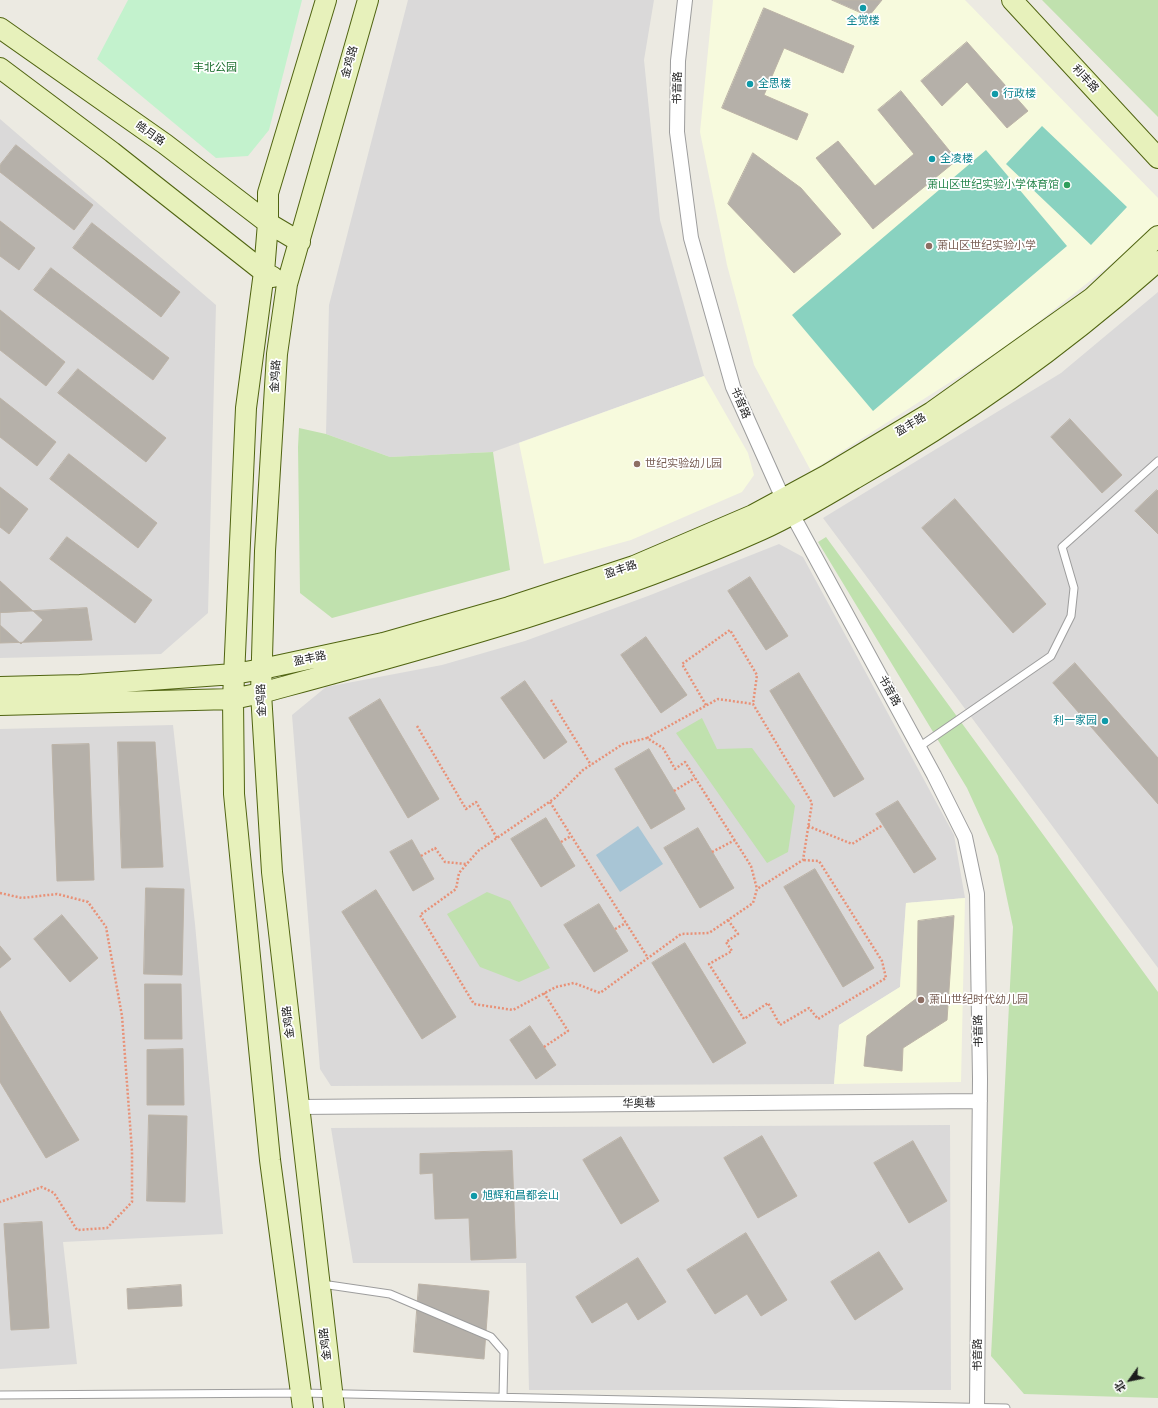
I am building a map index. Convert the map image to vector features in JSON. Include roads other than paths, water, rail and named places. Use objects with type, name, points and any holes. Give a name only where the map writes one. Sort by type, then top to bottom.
[{"type":"main road","points":[[302,1400],[268,1136],[234,794],[233,698],[246,408],[264,272],[268,223],[268,193],[326,0]]},
{"type":"main road","name":"金鸡路","points":[[333,1401],[272,872],[261,693],[265,551],[277,354],[287,284],[300,242],[305,216],[368,0]]},
{"type":"main road","name":"利丰路","points":[[1012,0],[1158,158]]},
{"type":"main road","name":"皓月路","points":[[0,28],[165,144],[268,223],[300,242]]},
{"type":"main road","points":[[0,68],[112,152],[264,272],[287,284]]},
{"type":"main road","name":"盈丰路","points":[[0,705],[233,698],[261,693],[521,620],[642,579],[761,530],[827,476],[919,420],[1092,298],[1158,236]]},
{"type":"main road","name":"盈丰路","points":[[0,686],[80,685],[234,674],[262,669],[383,643],[538,598],[634,566],[753,515],[788,507],[885,461],[952,419],[1056,347],[1110,304],[1158,261]]},
{"type":"street","name":"书音路","points":[[685,0],[678,61],[677,132],[691,238],[732,387],[788,507],[919,747],[965,837],[978,894],[980,1101],[977,1407]]},
{"type":"street","name":"华奥巷","points":[[299,1107],[980,1101]]},
{"type":"lane","points":[[919,747],[1051,656],[1071,616],[1074,588],[1062,547],[1158,461]]},
{"type":"lane","points":[[320,1284],[390,1294],[491,1337],[504,1352],[503,1397]]},
{"type":"lane","points":[[0,1395],[333,1401],[503,1397],[1006,1408]]},
{"type":"place","name":"全觉楼","points":[[863,8]]},
{"type":"place","name":"全思楼","points":[[750,84]]},
{"type":"place","name":"行政楼","points":[[995,94]]},
{"type":"place","name":"全凌楼","points":[[932,159]]},
{"type":"place","name":"萧山区世纪实验小学体育馆","points":[[1067,185]]},
{"type":"place","name":"萧山区世纪实验小学","points":[[929,246]]},
{"type":"place","name":"世纪实验幼儿园","points":[[637,464]]},
{"type":"place","name":"利一家园","points":[[1105,721]]},
{"type":"place","name":"萧山世纪时代幼儿园","points":[[921,1000]]},
{"type":"place","name":"旭辉和昌都会山","points":[[474,1196]]},
{"type":"park label","name":"丰北公园","points":[[215,68]]}]
